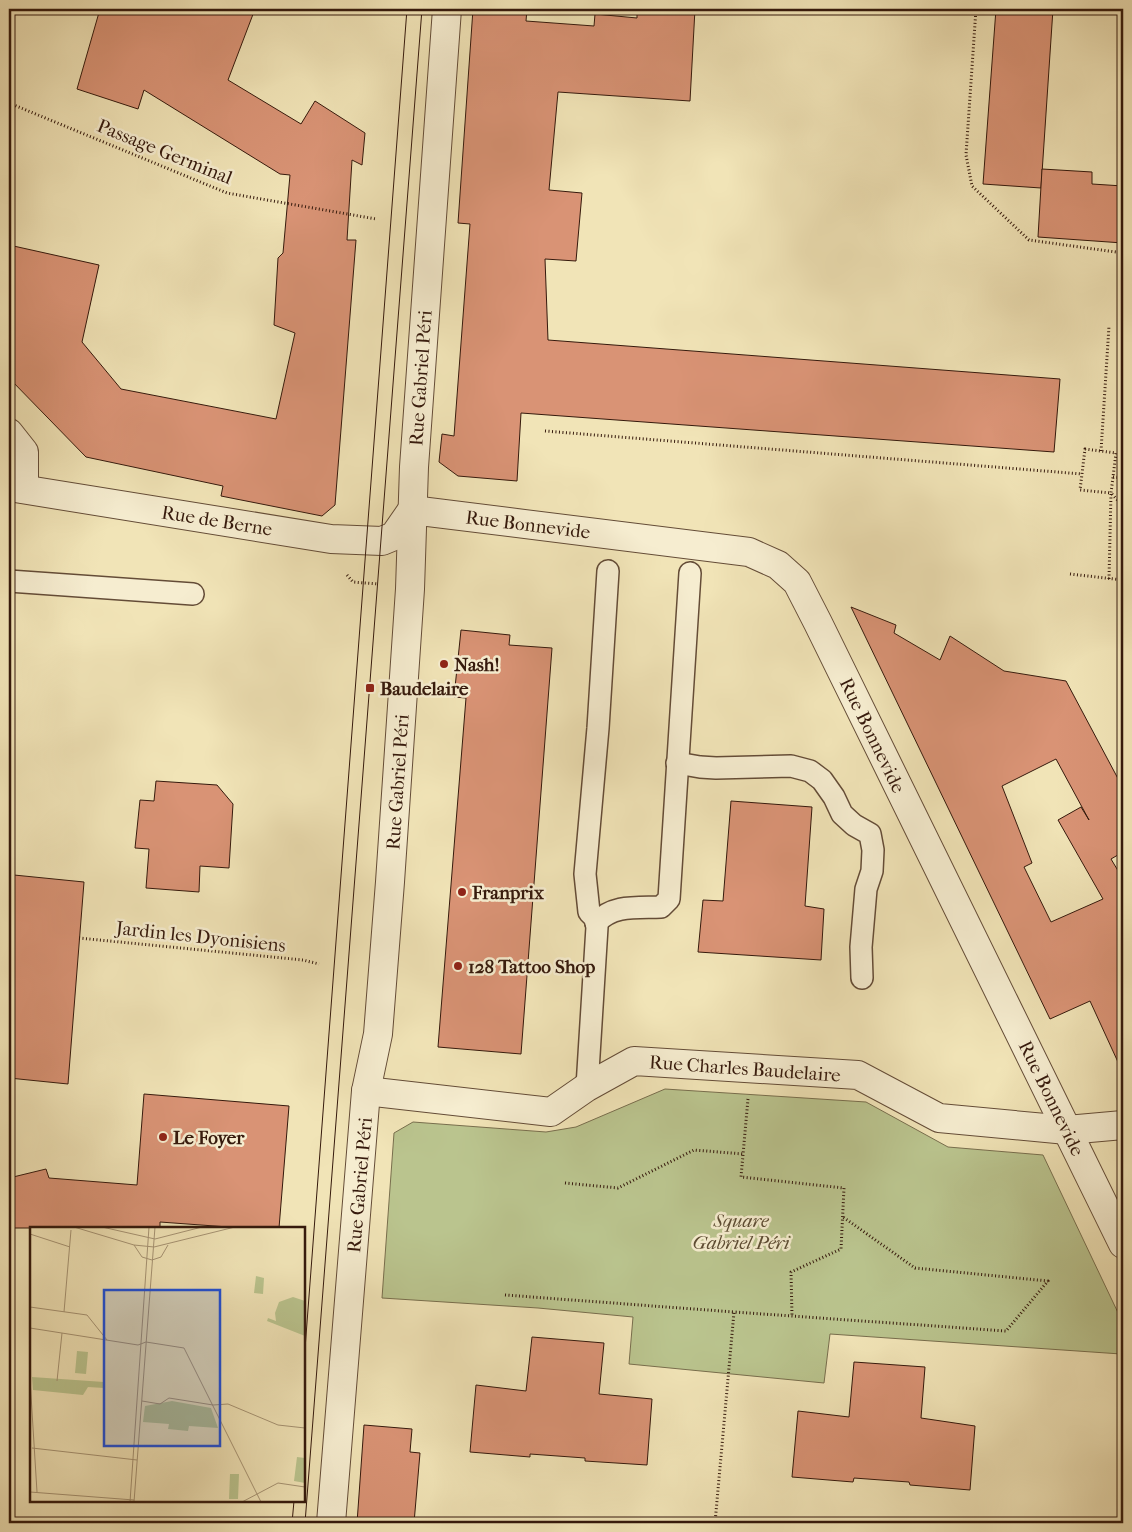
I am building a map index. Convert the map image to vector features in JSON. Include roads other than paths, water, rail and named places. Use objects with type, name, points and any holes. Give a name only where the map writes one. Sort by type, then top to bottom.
[{"type":"street","name":"Rue Gabriel Péri","points":[[331,1523],[366,1092],[378,1034],[389,891],[410,589],[412,510],[447,9]]},
{"type":"street","points":[[9,433],[24,452],[17,488]]},
{"type":"street","name":"Rue de Berne","points":[[17,488],[331,539],[382,541],[394,536],[412,510]]},
{"type":"street","name":"Rue Bonnevide","points":[[412,510],[749,552],[778,566],[796,582],[818,623],[1123,1244]]},
{"type":"street","name":"Rue Charles Baudelaire","points":[[366,1092],[551,1112],[587,1087],[634,1061],[858,1075],[939,1118],[1067,1130],[1123,1126]]},
{"type":"lane","points":[[587,1087],[597,939],[595,918],[589,912],[586,874],[608,571]]},
{"type":"lane","points":[[596,922],[602,916],[617,909],[662,907],[669,898],[690,573]]},
{"type":"lane","points":[[9,581],[193,594]]},
{"type":"lane","points":[[677,763],[700,768],[791,766],[810,771],[822,780],[834,797],[842,814],[854,825],[870,834],[873,850],[872,872],[866,889],[861,947],[862,978]]},
{"type":"tram line","points":[[305,1349],[407,9]]},
{"type":"tram line","points":[[305,1523],[422,9]]},
{"type":"tram line","points":[[292,1523],[294,1502]]},
{"type":"place","name":"Nash!","points":[[444,664]]},
{"type":"place","name":"Baudelaire","points":[[370,688]]},
{"type":"place","name":"Franprix","points":[[462,892]]},
{"type":"place","name":"128 Tattoo Shop","points":[[458,966]]},
{"type":"place","name":"Le Foyer","points":[[163,1137]]},
{"type":"park label","name":"Square Gabriel Péri","points":[[741,1231]]}]
